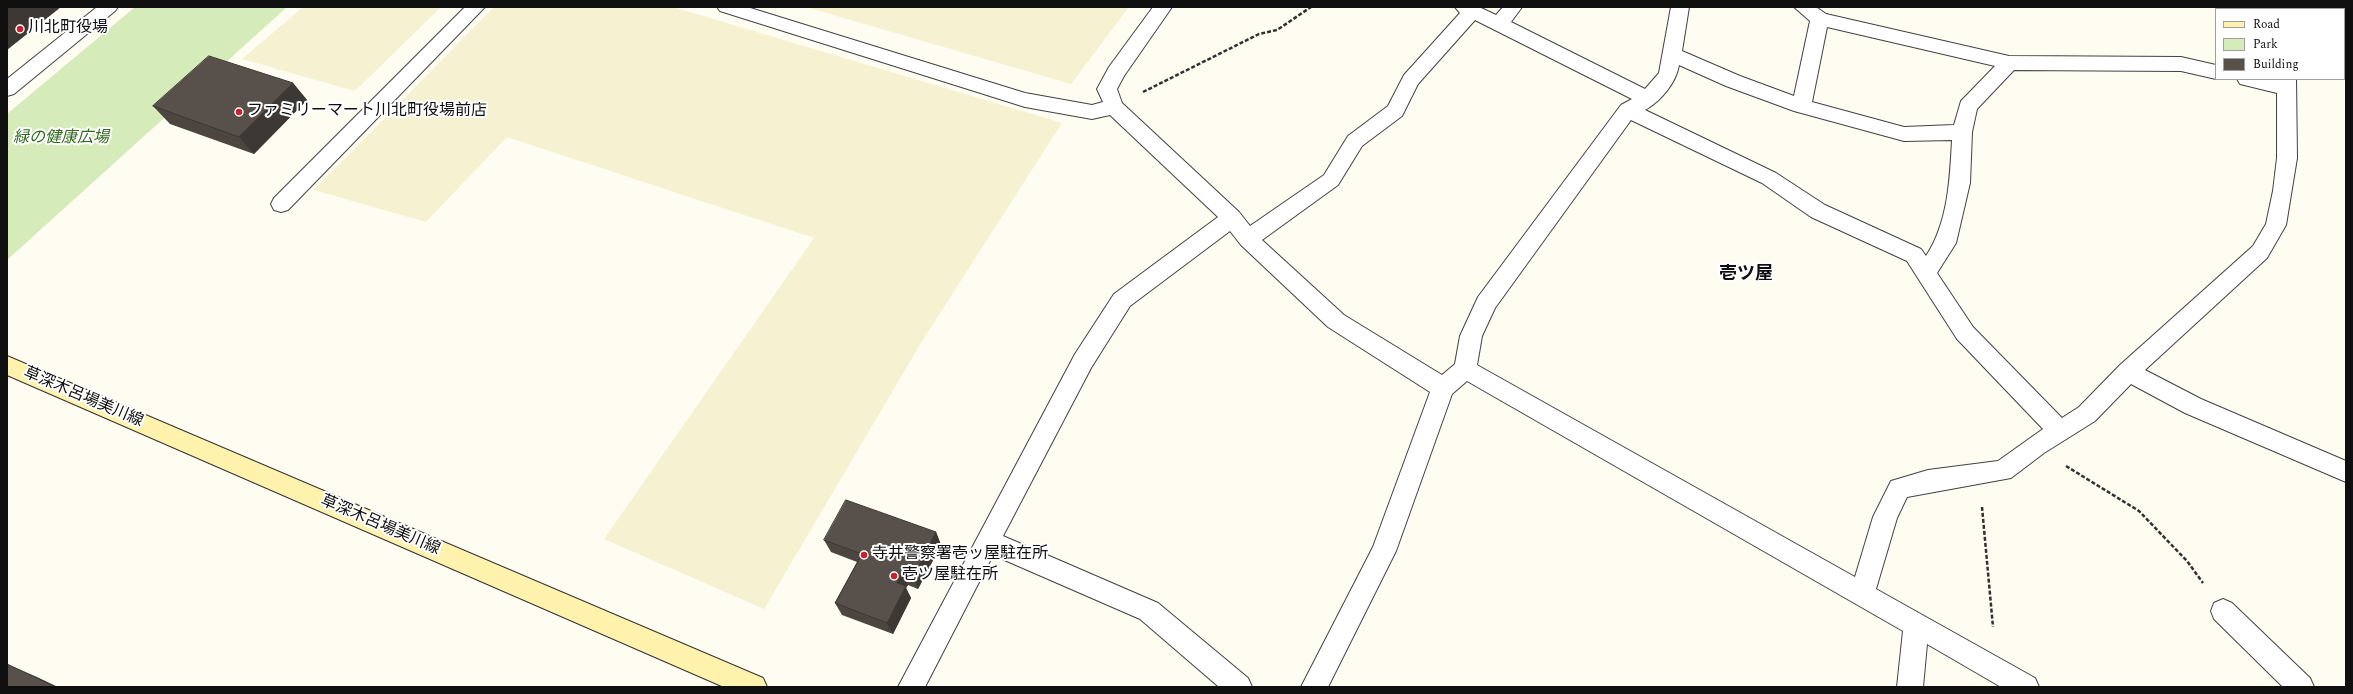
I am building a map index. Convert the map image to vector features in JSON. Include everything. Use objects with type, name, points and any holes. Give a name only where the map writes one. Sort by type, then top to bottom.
[{"type":"main road","name":"草深木呂場美川線","points":[[7,365],[754,687]]},
{"type":"street","points":[[7,89],[109,7]]},
{"type":"street","points":[[281,204],[476,7]]},
{"type":"street","points":[[726,7],[1025,100],[1092,112],[1114,107]]},
{"type":"street","points":[[1163,7],[1116,72],[1107,89],[1114,107],[1232,218],[1248,239],[1336,321],[1443,388]]},
{"type":"street","points":[[1499,24],[1513,7]]},
{"type":"street","points":[[1314,687],[1384,551],[1443,388],[1466,369],[1471,336],[1486,303],[1628,110],[1648,99],[1668,75],[1680,7]]},
{"type":"street","points":[[1803,7],[1820,19],[2009,63],[2180,64],[2215,72]]},
{"type":"street","points":[[1248,239],[1331,180],[1355,141],[1395,111],[1411,80],[1468,9],[1648,99]]},
{"type":"street","points":[[1801,106],[1820,19]]},
{"type":"street","points":[[1672,54],[1733,81],[1801,106],[1904,134],[1962,132]]},
{"type":"street","points":[[1926,273],[1946,243],[1960,183],[1962,132],[1968,106],[2009,63]]},
{"type":"street","points":[[1862,593],[1885,517],[1900,488],[1928,481],[2003,471],[2036,446],[2087,414],[2128,372],[2260,252],[2276,225],[2284,190],[2286,158],[2286,83],[2257,80]]},
{"type":"street","points":[[1628,110],[1769,178],[1818,211],[1914,255],[1965,333],[2060,430]]},
{"type":"street","points":[[911,687],[1083,362],[1122,300],[1232,218]]},
{"type":"street","points":[[1466,369],[2026,687]]},
{"type":"street","points":[[2128,372],[2192,406],[2346,472]]},
{"type":"street","points":[[988,541],[1149,611],[1239,687]]},
{"type":"street","points":[[2223,612],[2301,687]]},
{"type":"street","points":[[1910,687],[1916,624]]},
{"type":"path","points":[[1114,107],[1259,34],[1277,30],[1311,7]]},
{"type":"path","points":[[2036,446],[2140,511],[2188,562],[2223,612]]},
{"type":"path","points":[[1979,474],[1997,670]]},
{"type":"shaded area","points":[[303,7],[441,7],[355,91],[242,59]]},
{"type":"shaded area","points":[[494,7],[673,7],[1062,123],[924,338],[764,609],[604,539],[814,238],[507,137],[426,222],[314,190]]},
{"type":"shaded area","points":[[806,7],[1129,7],[1071,84]]},
{"type":"green space","name":"緑の健康広場","points":[[135,7],[287,7],[7,260],[7,114]]},
{"type":"building","points":[[209,56],[293,83],[239,137],[153,106]]},
{"type":"building","name":"壱ツ屋駐在所","points":[[846,500],[936,532],[913,577],[902,572],[897,583],[906,586],[887,623],[835,603],[862,554],[824,540]]},
{"type":"building","points":[[7,664],[55,687],[7,687]]},
{"type":"place","name":"川北町役場","points":[[20,29]]},
{"type":"place","name":"ファミリーマート川北町役場前店","points":[[239,112]]},
{"type":"place","name":"寺井警察署壱ッ屋駐在所","points":[[864,555]]},
{"type":"place","name":"壱ツ屋駐在所","points":[[894,576]]},
{"type":"district","name":"壱ツ屋","points":[[1746,275]]}]
